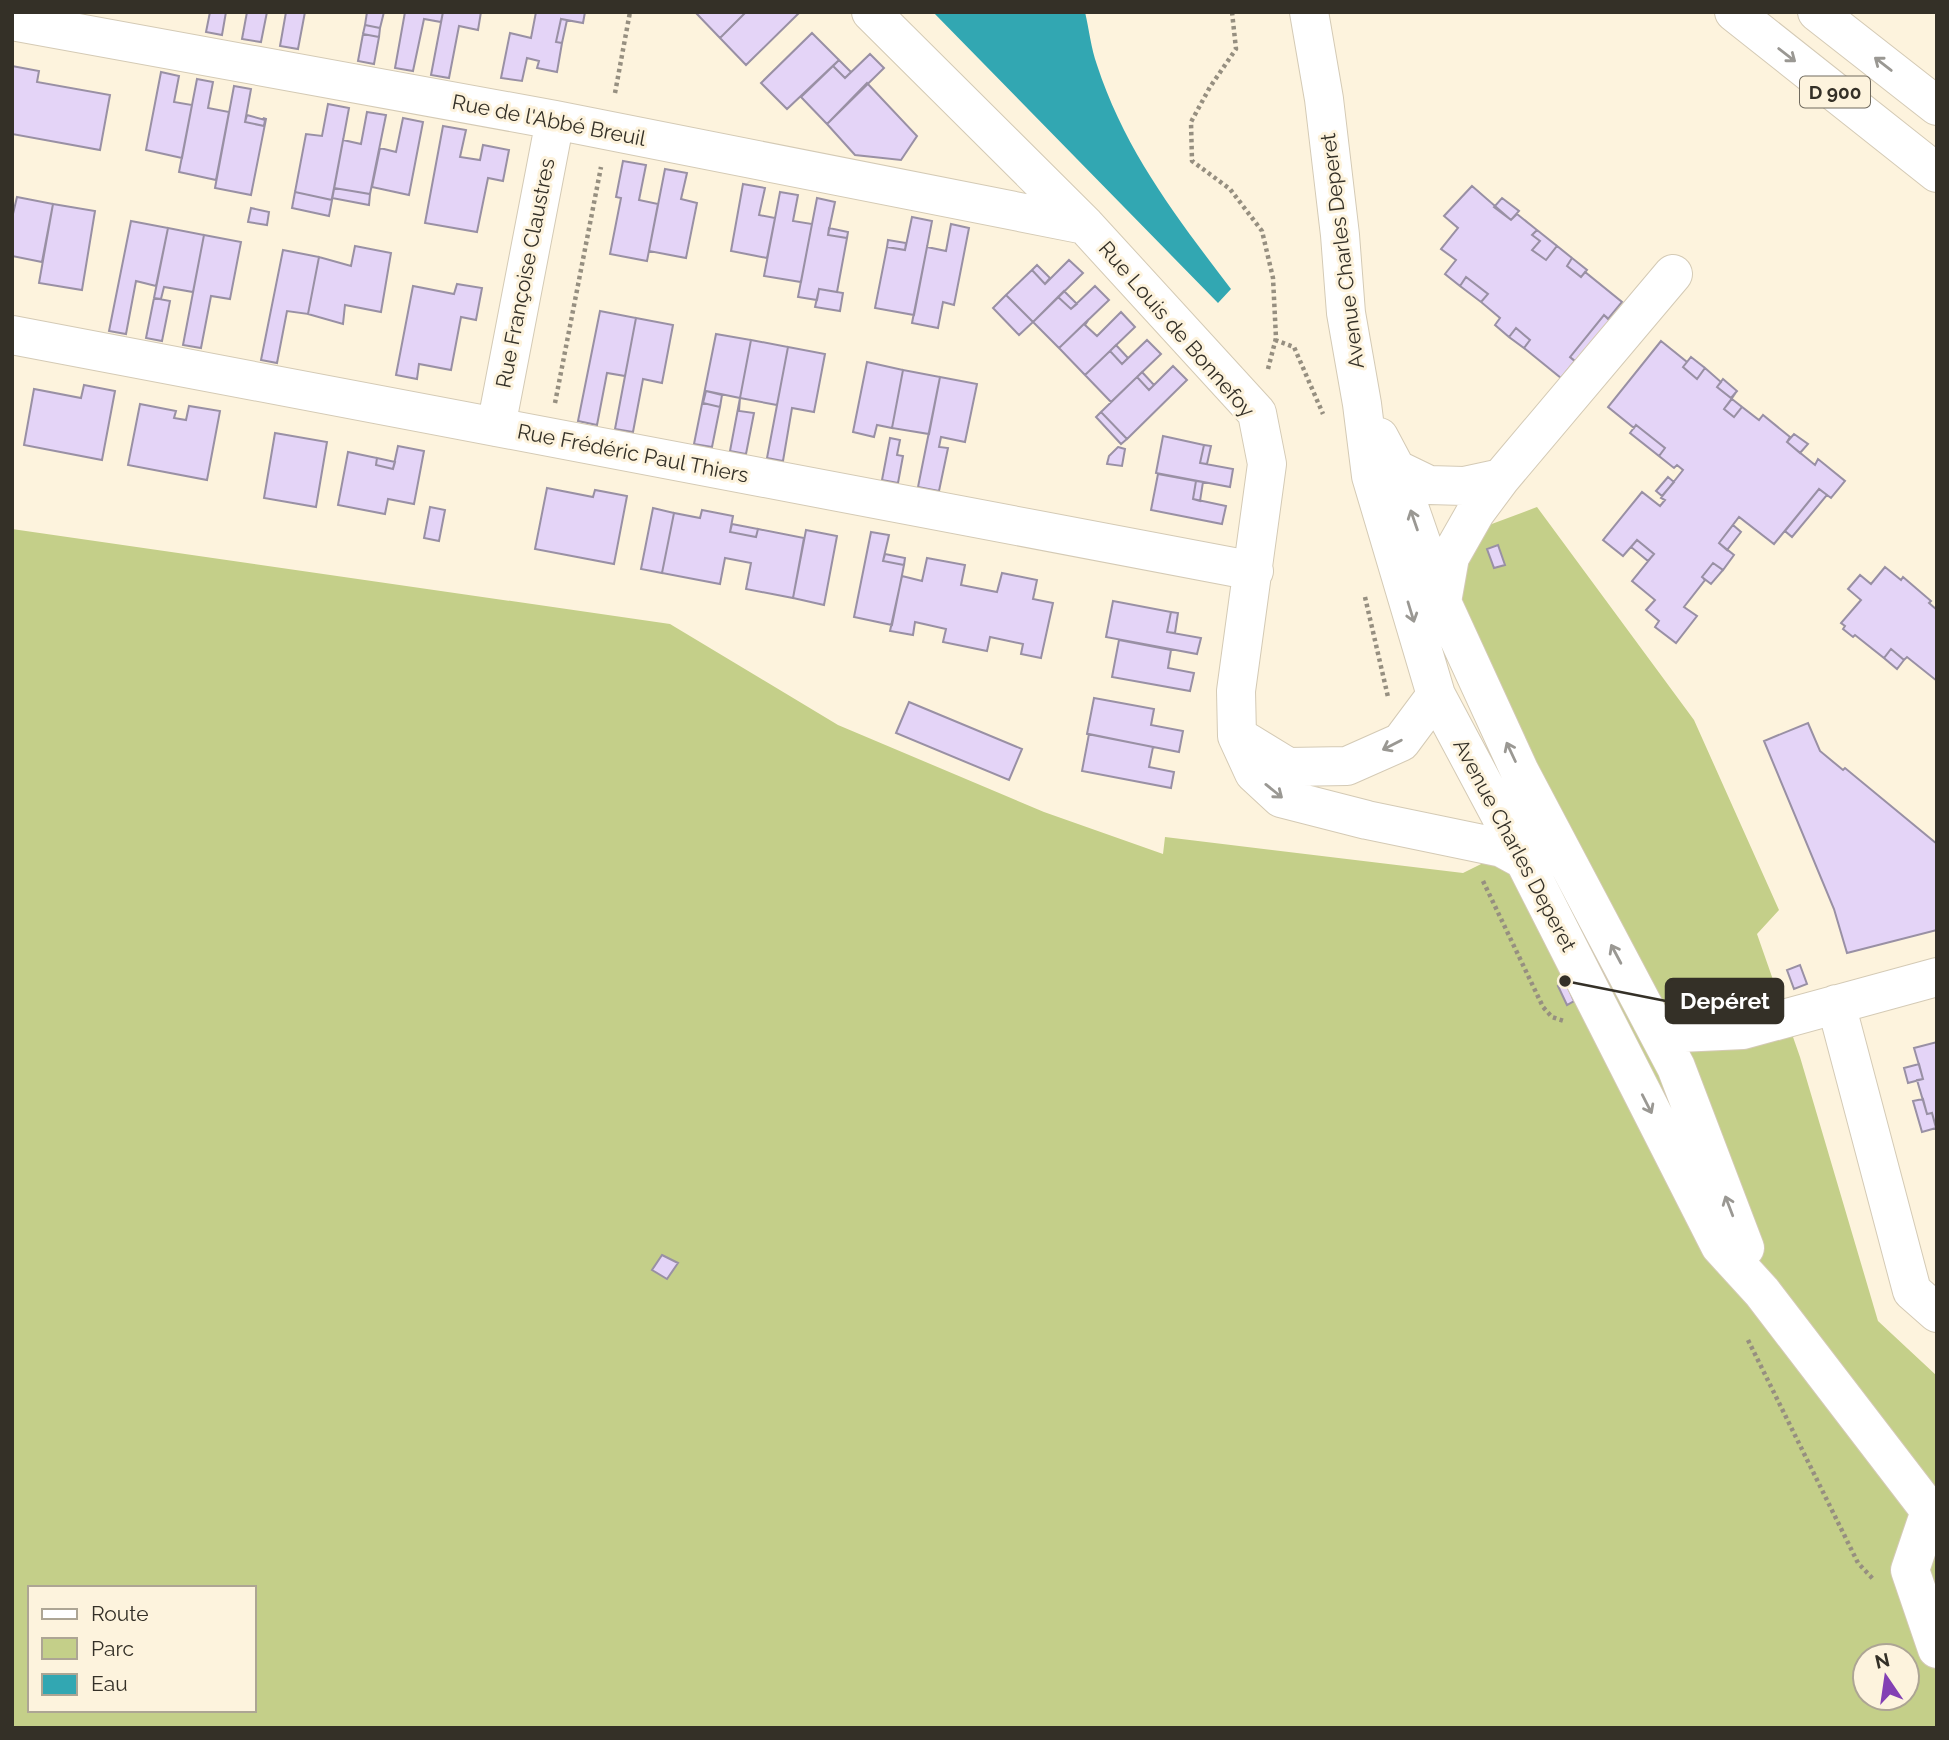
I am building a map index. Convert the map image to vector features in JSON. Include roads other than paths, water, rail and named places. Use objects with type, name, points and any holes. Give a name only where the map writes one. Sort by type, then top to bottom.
[{"type":"street","name":"Rue Louis de Bonnefoy","points":[[870,12],[1085,225],[1257,414],[1267,464],[1236,691],[1237,736],[1254,773],[1281,798],[1367,820],[1502,848],[1524,860]]},
{"type":"street","name":"Avenue Charles Deperet","points":[[1309,12],[1324,99],[1346,313],[1362,404],[1371,477],[1436,695],[1524,860],[1720,1246],[1762,1292],[1934,1514]]},
{"type":"street","name":"Avenue Charles Deperet","points":[[1324,99],[1336,12]]},
{"type":"street","name":"D 900","points":[[1734,12],[1937,173]]},
{"type":"street","name":"D 900","points":[[1817,12],[1937,106]]},
{"type":"street","name":"Rue de l'Abbé Breuil","points":[[12,21],[608,130],[1085,225]]},
{"type":"street","name":"Rue Françoise Claustres","points":[[496,427],[555,120]]},
{"type":"street","points":[[1442,602],[1450,557],[1475,513],[1501,478],[1673,274]]},
{"type":"street","name":"Rue Frédéric Paul Thiers","points":[[12,335],[1254,571]]},
{"type":"street","name":"Avenue Charles Deperet","points":[[1362,404],[1396,469],[1442,602],[1520,772],[1676,1068],[1762,1292]]},
{"type":"street","points":[[1396,469],[1429,485],[1464,486],[1501,478]]},
{"type":"street","points":[[1237,736],[1288,767],[1347,766],[1401,742],[1436,695]]},
{"type":"street","points":[[1651,1020],[1679,1033],[1743,1030],[1937,976]]},
{"type":"street","points":[[1836,1004],[1912,1291],[1937,1313]]},
{"type":"street","points":[[1605,1022],[1646,1065],[1661,1070],[1676,1068],[1743,1030]]},
{"type":"street","points":[[1934,1514],[1910,1570],[1937,1649]]},
{"type":"water","points":[[933,12],[1085,12],[1097,65],[1137,155],[1172,210],[1231,289],[1218,303]]},
{"type":"place","name":"Depéret","points":[[1565,981]]}]
